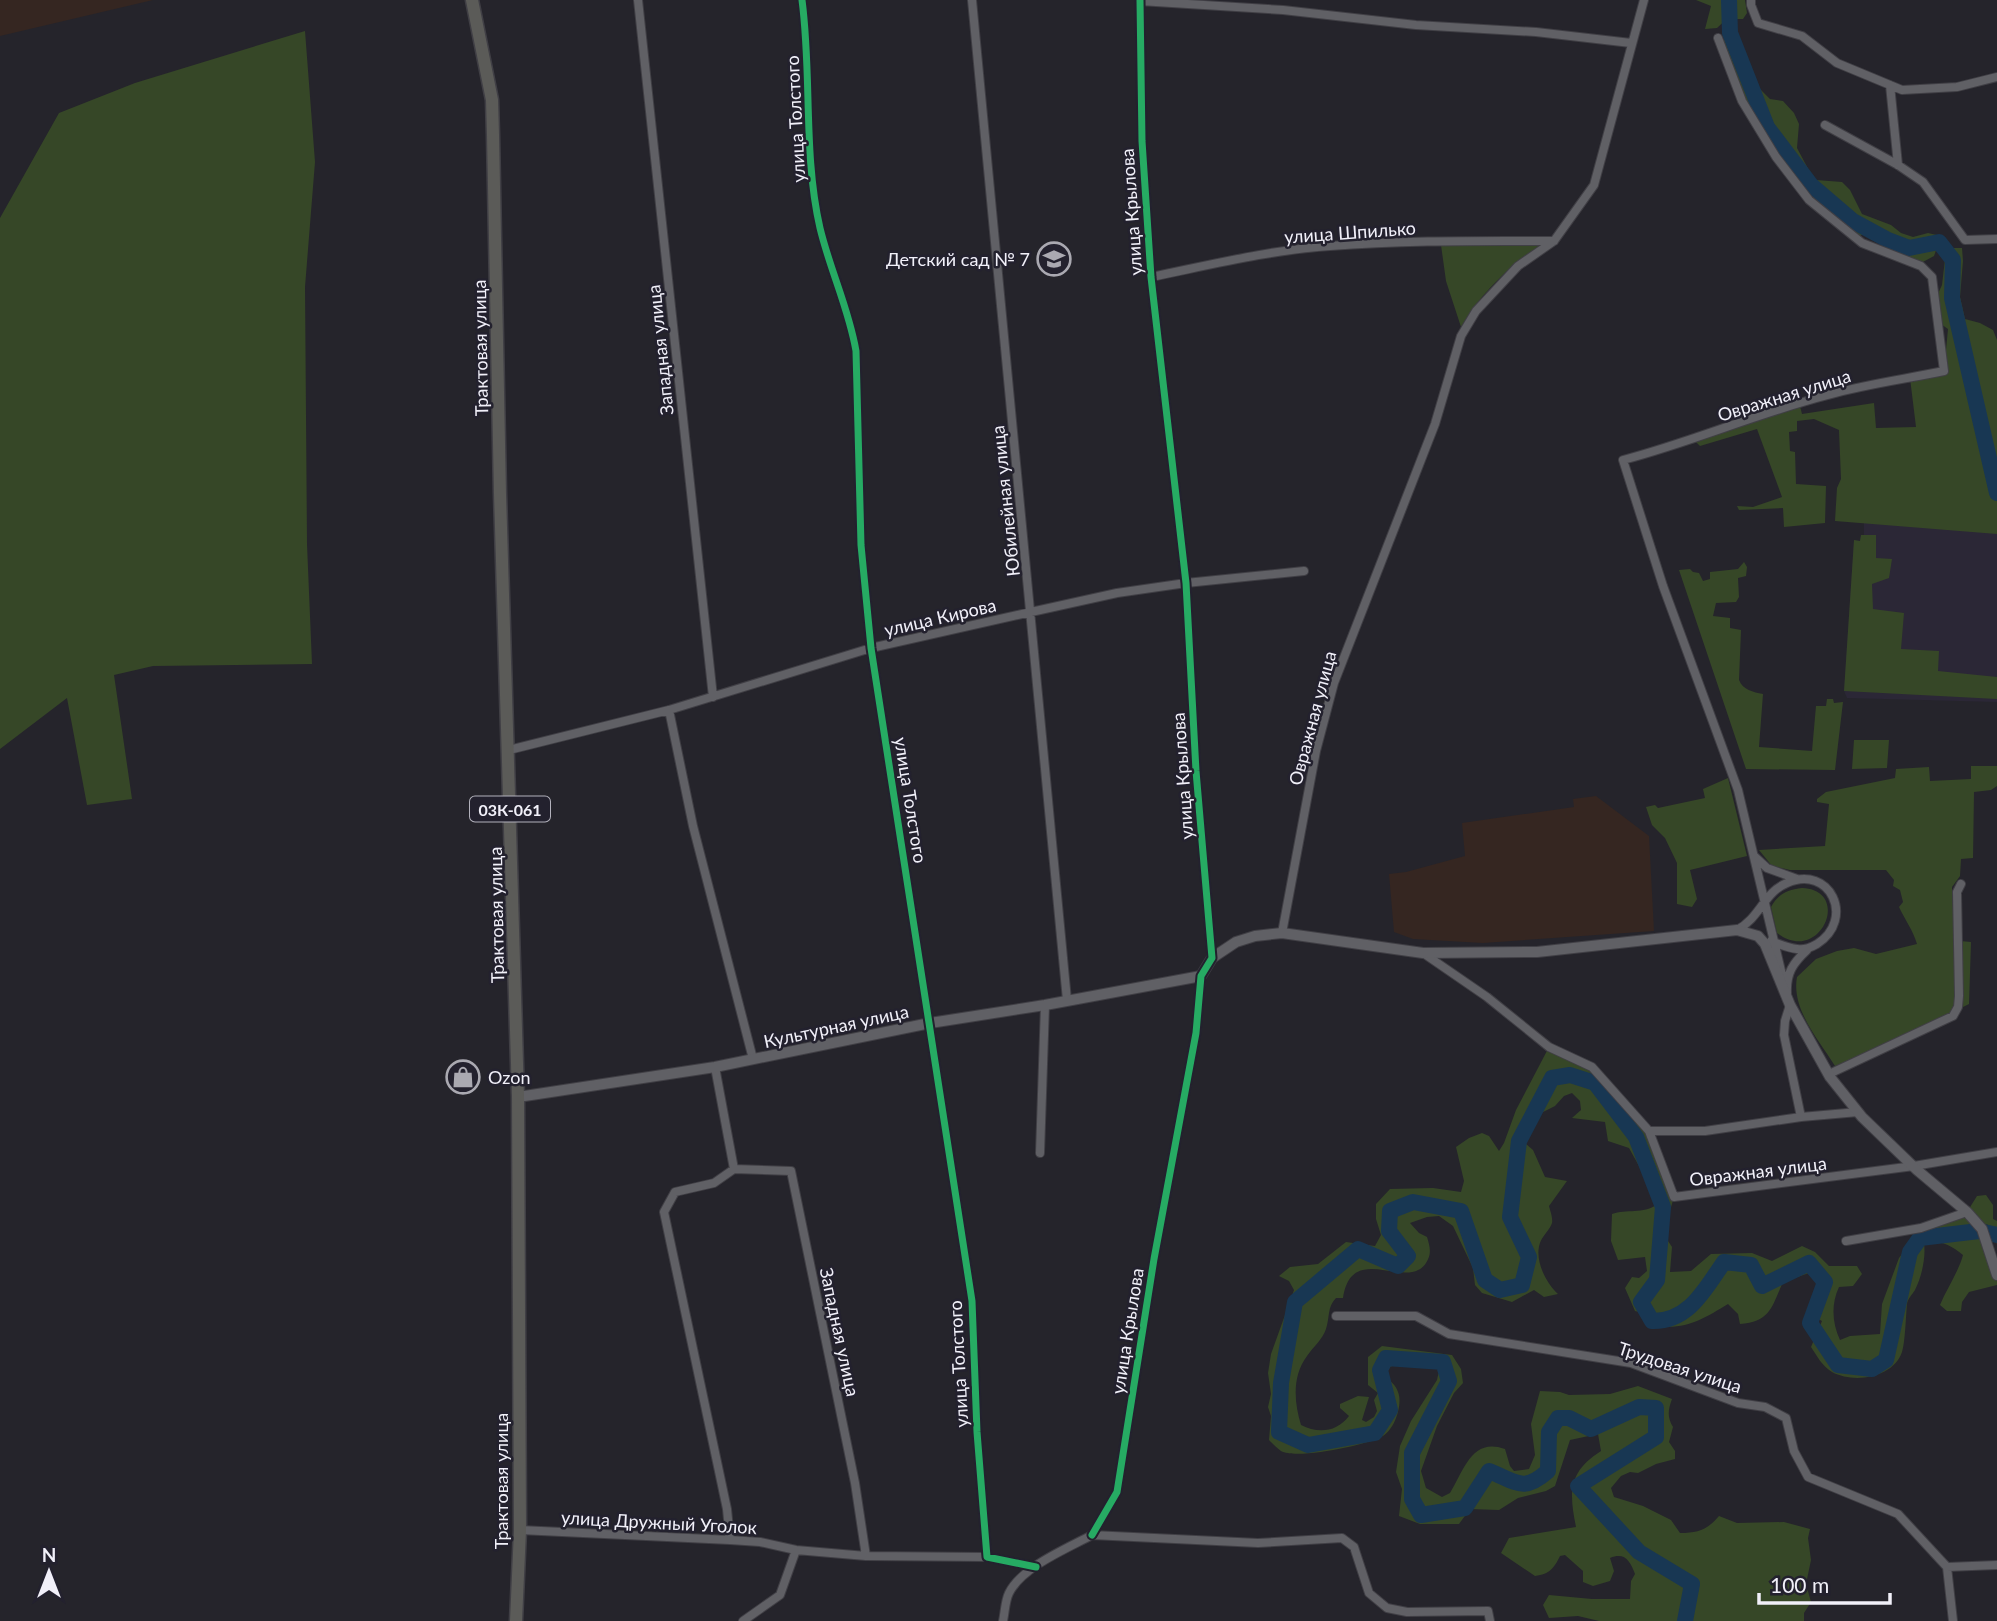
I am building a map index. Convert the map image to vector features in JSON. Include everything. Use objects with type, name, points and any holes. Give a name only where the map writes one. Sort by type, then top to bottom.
[{"type":"main road","name":"Трактовая улица","points":[[472,0],[492,100],[500,494],[518,1097],[520,1530],[516,1621]]},
{"type":"street","name":"Западная улица","points":[[638,0],[713,697]]},
{"type":"street","name":"улица Толстого","points":[[802,0],[813,180],[821,229],[853,332],[856,351],[861,545],[871,648],[972,1301],[977,1432],[987,1557]]},
{"type":"street","name":"Юбилейная улица","points":[[972,0],[1067,1000]]},
{"type":"street","name":"Овражная улица","points":[[1282,933],[1316,751],[1334,683],[1435,424],[1461,336],[1475,311],[1518,267],[1554,241],[1594,185],[1644,0]]},
{"type":"street","points":[[1751,0],[1758,23],[1802,36],[1837,63],[1902,90],[1957,87],[1997,77]]},
{"type":"street","points":[[1140,1],[1283,10],[1416,25],[1632,43]]},
{"type":"street","name":"улица Крылова","points":[[1092,1535],[1117,1492],[1154,1259],[1196,1033],[1201,976],[1212,958],[1196,771],[1186,583],[1151,276],[1142,141],[1140,1]]},
{"type":"street","name":"Овражная улица","points":[[1718,38],[1742,101],[1776,157],[1810,200],[1862,243],[1921,266],[1933,277],[1944,371],[1829,394],[1676,446],[1623,460],[1647,541],[1738,790],[1752,854]]},
{"type":"street","points":[[1890,85],[1898,165]]},
{"type":"street","points":[[1825,125],[1898,165],[1923,182],[1965,240],[1997,239]]},
{"type":"street","name":"улица Шпилько","points":[[1151,276],[1252,256],[1328,246],[1554,241]]},
{"type":"street","name":"улица Кирова","points":[[509,750],[669,710],[871,648],[1117,593],[1304,571]]},
{"type":"street","points":[[669,710],[693,826],[753,1059]]},
{"type":"street","points":[[1752,854],[1767,868],[1813,880],[1825,886],[1836,906],[1833,929],[1824,939],[1807,949],[1788,974],[1789,1002],[1784,1035],[1801,1117]]},
{"type":"street","points":[[1752,854],[1789,1002]]},
{"type":"street","points":[[1737,930],[1755,917],[1780,886],[1801,879]]},
{"type":"street","points":[[1829,1074],[1953,1016],[1958,1007],[1959,996],[1956,892],[1961,884]]},
{"type":"street","name":"Овражная улица","points":[[1212,958],[1236,942],[1255,936],[1282,933],[1423,953],[1537,952],[1737,930]]},
{"type":"street","points":[[1737,930],[1791,948],[1807,949]]},
{"type":"street","points":[[1758,936],[1769,951],[1789,1002],[1829,1074],[1858,1112],[1982,1229],[1997,1275]]},
{"type":"street","name":"Овражная улица","points":[[1423,953],[1487,997],[1549,1047],[1592,1067],[1649,1131],[1674,1198],[1914,1166],[1997,1152]]},
{"type":"street","name":"Культурная улица","points":[[518,1097],[715,1067],[930,1023],[1201,976]]},
{"type":"street","points":[[1040,1153],[1045,1005]]},
{"type":"street","points":[[715,1067],[734,1169],[714,1184],[675,1192],[664,1212],[727,1509],[730,1540]]},
{"type":"street","points":[[1649,1131],[1705,1131],[1858,1112]]},
{"type":"street","name":"Западная улица","points":[[734,1169],[791,1171],[855,1483],[866,1556]]},
{"type":"street","points":[[1846,1241],[1921,1228],[1967,1212]]},
{"type":"street","name":"Трудовая улица","points":[[1336,1316],[1416,1316],[1449,1334],[1631,1363],[1738,1403],[1765,1407],[1786,1418],[1794,1451],[1808,1477],[1898,1514],[1947,1567]]},
{"type":"street","name":"улица Дружный Уголок","points":[[520,1530],[760,1542],[796,1550],[866,1556],[987,1557]]},
{"type":"street","points":[[1003,1621],[1007,1596],[1017,1580],[1092,1535],[1258,1544],[1342,1538],[1354,1547],[1369,1593],[1387,1608],[1408,1617],[1488,1611],[1490,1621]]},
{"type":"street","points":[[743,1621],[780,1595],[796,1550]]},
{"type":"street","points":[[987,1557],[1036,1567]]},
{"type":"street","points":[[1953,1621],[1947,1567],[1997,1565]]},
{"type":"shaded area","points":[[0,0],[153,0],[0,36]]},
{"type":"shaded area","points":[[1997,509],[1997,702],[1847,698],[1844,691],[1854,540],[1860,541],[1861,535],[1864,535],[1864,522]]},
{"type":"shaded area","points":[[1596,796],[1649,836],[1654,931],[1483,943],[1413,939],[1394,932],[1389,874],[1465,856],[1462,823],[1574,807],[1573,799]]},
{"type":"green space","points":[[1696,0],[1745,0],[1747,13],[1743,19],[1737,19],[1733,13],[1717,28],[1705,29],[1711,6]]},
{"type":"green space","points":[[305,31],[315,162],[305,287],[307,544],[312,664],[153,666],[114,675],[132,799],[87,805],[67,698],[0,749],[0,218],[59,113],[135,83]]},
{"type":"green space","points":[[1730,38],[1734,50],[1745,51],[1760,89],[1770,99],[1783,101],[1794,113],[1799,124],[1797,148],[1812,176],[1797,175],[1791,170],[1743,97],[1723,40]]},
{"type":"green space","points":[[1816,180],[1842,182],[1850,190],[1862,214],[1891,225],[1901,233],[1913,237],[1928,233],[1941,236],[1934,256],[1921,263],[1895,254],[1867,233],[1859,236],[1813,200],[1812,191]]},
{"type":"green space","points":[[1441,245],[1539,246],[1495,282],[1461,327],[1446,281]]},
{"type":"green space","points":[[1950,248],[1962,248],[1960,297],[1965,319],[1993,330],[1997,340],[1997,534],[1835,521],[1837,488],[1841,479],[1839,430],[1814,419],[1797,421],[1797,431],[1789,432],[1790,451],[1795,452],[1796,484],[1826,486],[1825,523],[1784,527],[1783,508],[1739,510],[1737,506],[1753,507],[1782,497],[1757,429],[1700,446],[1695,441],[1800,406],[1802,414],[1874,403],[1876,428],[1916,427],[1910,378],[1944,371],[1948,329],[1938,322],[1935,300],[1942,285],[1945,259]]},
{"type":"green space","points":[[1861,535],[1876,535],[1876,558],[1892,559],[1889,578],[1872,584],[1873,609],[1904,613],[1901,649],[1939,651],[1938,671],[1997,677],[1997,699],[1844,691],[1854,540],[1860,541]]},
{"type":"green space","points":[[1744,562],[1747,567],[1746,576],[1738,578],[1739,597],[1736,602],[1716,603],[1713,616],[1730,618],[1730,628],[1741,630],[1739,680],[1746,688],[1763,694],[1759,747],[1812,751],[1816,706],[1826,706],[1827,699],[1833,699],[1834,703],[1843,702],[1835,770],[1746,769],[1679,570],[1690,569],[1699,573],[1703,581],[1710,579],[1710,572],[1738,569]]},
{"type":"green space","points":[[1854,740],[1889,740],[1887,768],[1852,769]]},
{"type":"green space","points":[[1971,766],[1997,766],[1997,786],[1991,790],[1974,792],[1973,858],[1961,859],[1960,876],[1952,887],[1957,1000],[1951,1014],[1843,1065],[1835,1066],[1802,1012],[1796,989],[1797,977],[1816,959],[1837,951],[1854,948],[1876,954],[1917,944],[1899,907],[1903,902],[1900,890],[1893,886],[1894,880],[1886,870],[1790,870],[1772,866],[1759,850],[1825,846],[1829,804],[1817,802],[1817,799],[1826,792],[1895,778],[1896,769],[1929,767],[1930,781],[1971,779]]},
{"type":"green space","points":[[1728,778],[1747,856],[1690,870],[1697,899],[1692,907],[1677,904],[1677,863],[1665,838],[1652,825],[1646,807],[1655,805],[1658,808],[1705,798],[1703,789]]},
{"type":"green space","points":[[1802,888],[1817,892],[1826,901],[1828,912],[1825,924],[1817,934],[1806,940],[1793,941],[1777,933],[1771,907],[1784,893]]},
{"type":"green space","points":[[1960,941],[1971,942],[1969,1004],[1961,1008]]},
{"type":"green space","points":[[1549,1047],[1589,1066],[1649,1131],[1674,1197],[1666,1224],[1668,1241],[1672,1247],[1670,1272],[1691,1271],[1711,1254],[1752,1253],[1772,1261],[1802,1246],[1815,1252],[1829,1266],[1857,1266],[1862,1274],[1853,1286],[1839,1287],[1836,1293],[1833,1314],[1840,1340],[1850,1336],[1880,1334],[1882,1304],[1899,1258],[1916,1235],[1931,1230],[1939,1222],[1967,1212],[1977,1196],[1986,1195],[1993,1205],[1993,1219],[1997,1221],[1997,1244],[1987,1224],[1982,1229],[1997,1275],[1997,1285],[1969,1292],[1962,1302],[1961,1311],[1947,1311],[1940,1305],[1963,1255],[1945,1244],[1924,1242],[1921,1273],[1907,1304],[1902,1352],[1890,1368],[1882,1373],[1861,1378],[1832,1372],[1811,1347],[1822,1321],[1808,1313],[1818,1280],[1809,1273],[1783,1282],[1769,1311],[1750,1323],[1740,1324],[1738,1314],[1728,1304],[1686,1324],[1658,1326],[1654,1316],[1635,1311],[1625,1288],[1632,1277],[1639,1278],[1647,1271],[1645,1257],[1618,1260],[1611,1241],[1612,1214],[1651,1208],[1656,1205],[1654,1193],[1629,1148],[1608,1141],[1605,1122],[1572,1118],[1581,1110],[1580,1101],[1572,1093],[1539,1114],[1528,1130],[1526,1144],[1533,1150],[1545,1177],[1567,1181],[1549,1206],[1552,1223],[1541,1240],[1539,1250],[1542,1271],[1558,1294],[1544,1297],[1534,1290],[1512,1302],[1482,1293],[1475,1285],[1473,1268],[1453,1226],[1439,1216],[1410,1223],[1427,1237],[1430,1250],[1428,1260],[1417,1270],[1406,1273],[1368,1269],[1357,1272],[1348,1281],[1343,1298],[1336,1298],[1331,1305],[1324,1333],[1299,1372],[1296,1398],[1301,1425],[1314,1430],[1327,1430],[1339,1425],[1349,1416],[1340,1408],[1340,1404],[1358,1396],[1369,1397],[1362,1420],[1366,1422],[1374,1417],[1377,1411],[1374,1400],[1378,1393],[1368,1385],[1368,1357],[1382,1346],[1452,1355],[1461,1369],[1463,1383],[1454,1393],[1437,1426],[1421,1471],[1426,1488],[1442,1497],[1450,1493],[1470,1458],[1484,1448],[1505,1449],[1514,1471],[1529,1469],[1535,1455],[1531,1424],[1540,1391],[1569,1395],[1610,1394],[1638,1386],[1672,1399],[1669,1413],[1673,1427],[1669,1442],[1675,1451],[1675,1459],[1638,1473],[1630,1472],[1621,1476],[1611,1488],[1614,1497],[1643,1506],[1671,1520],[1680,1533],[1702,1530],[1719,1516],[1737,1523],[1784,1522],[1810,1529],[1808,1538],[1811,1560],[1806,1584],[1811,1602],[1804,1613],[1804,1621],[1599,1621],[1578,1616],[1549,1618],[1543,1605],[1549,1595],[1630,1599],[1631,1581],[1635,1574],[1623,1557],[1610,1558],[1614,1571],[1610,1581],[1593,1586],[1583,1582],[1583,1571],[1565,1555],[1560,1556],[1548,1572],[1535,1576],[1501,1553],[1509,1538],[1576,1527],[1572,1503],[1574,1484],[1582,1467],[1601,1451],[1598,1434],[1570,1440],[1555,1486],[1546,1491],[1518,1498],[1499,1510],[1470,1509],[1459,1524],[1420,1524],[1399,1516],[1402,1489],[1396,1472],[1400,1446],[1411,1421],[1437,1380],[1440,1366],[1408,1363],[1388,1367],[1384,1375],[1397,1389],[1399,1409],[1387,1433],[1375,1440],[1301,1454],[1281,1451],[1269,1440],[1271,1416],[1268,1407],[1271,1394],[1268,1373],[1271,1354],[1294,1290],[1289,1281],[1279,1276],[1290,1267],[1318,1264],[1346,1242],[1375,1246],[1381,1235],[1376,1219],[1376,1204],[1390,1189],[1433,1188],[1461,1192],[1464,1181],[1456,1147],[1482,1133],[1489,1136],[1499,1151],[1516,1110]]},
{"type":"waterway","points":[[1729,0],[1730,33],[1767,127],[1811,185],[1853,221],[1888,240],[1909,248],[1939,242],[1953,260],[1952,298],[1997,493]]},
{"type":"waterway","points":[[1685,1621],[1692,1584],[1639,1552],[1578,1486],[1656,1437],[1656,1408],[1639,1407],[1591,1429],[1569,1418],[1558,1418],[1549,1432],[1548,1471],[1539,1478],[1526,1484],[1513,1482],[1489,1471],[1465,1508],[1421,1515],[1412,1499],[1412,1453],[1449,1381],[1443,1362],[1386,1358],[1380,1370],[1390,1410],[1375,1433],[1308,1445],[1279,1432],[1281,1383],[1295,1302],[1358,1249],[1398,1266],[1408,1256],[1389,1231],[1390,1211],[1413,1202],[1461,1211],[1485,1280],[1500,1290],[1522,1285],[1529,1257],[1510,1217],[1519,1141],[1552,1078],[1570,1075],[1595,1083],[1636,1137],[1663,1207],[1657,1280],[1641,1302],[1652,1321],[1665,1320],[1686,1310],[1703,1293],[1724,1262],[1751,1265],[1762,1286],[1809,1263],[1825,1282],[1810,1323],[1838,1365],[1872,1369],[1886,1360],[1910,1252],[1920,1238],[1979,1231],[1997,1235]]},
{"type":"cycle path","points":[[802,0],[807,57],[809,143],[815,200],[824,244],[849,320],[856,351],[861,545],[871,648],[972,1301],[977,1432],[987,1557],[1036,1567]]},
{"type":"cycle path","points":[[1092,1535],[1117,1492],[1154,1259],[1196,1033],[1201,976],[1212,958],[1196,771],[1186,583],[1151,277],[1142,141],[1140,0]]},
{"type":"place","name":"Детский сад № 7","points":[[1054,259]]},
{"type":"place","name":"Ozon","points":[[463,1077]]}]
